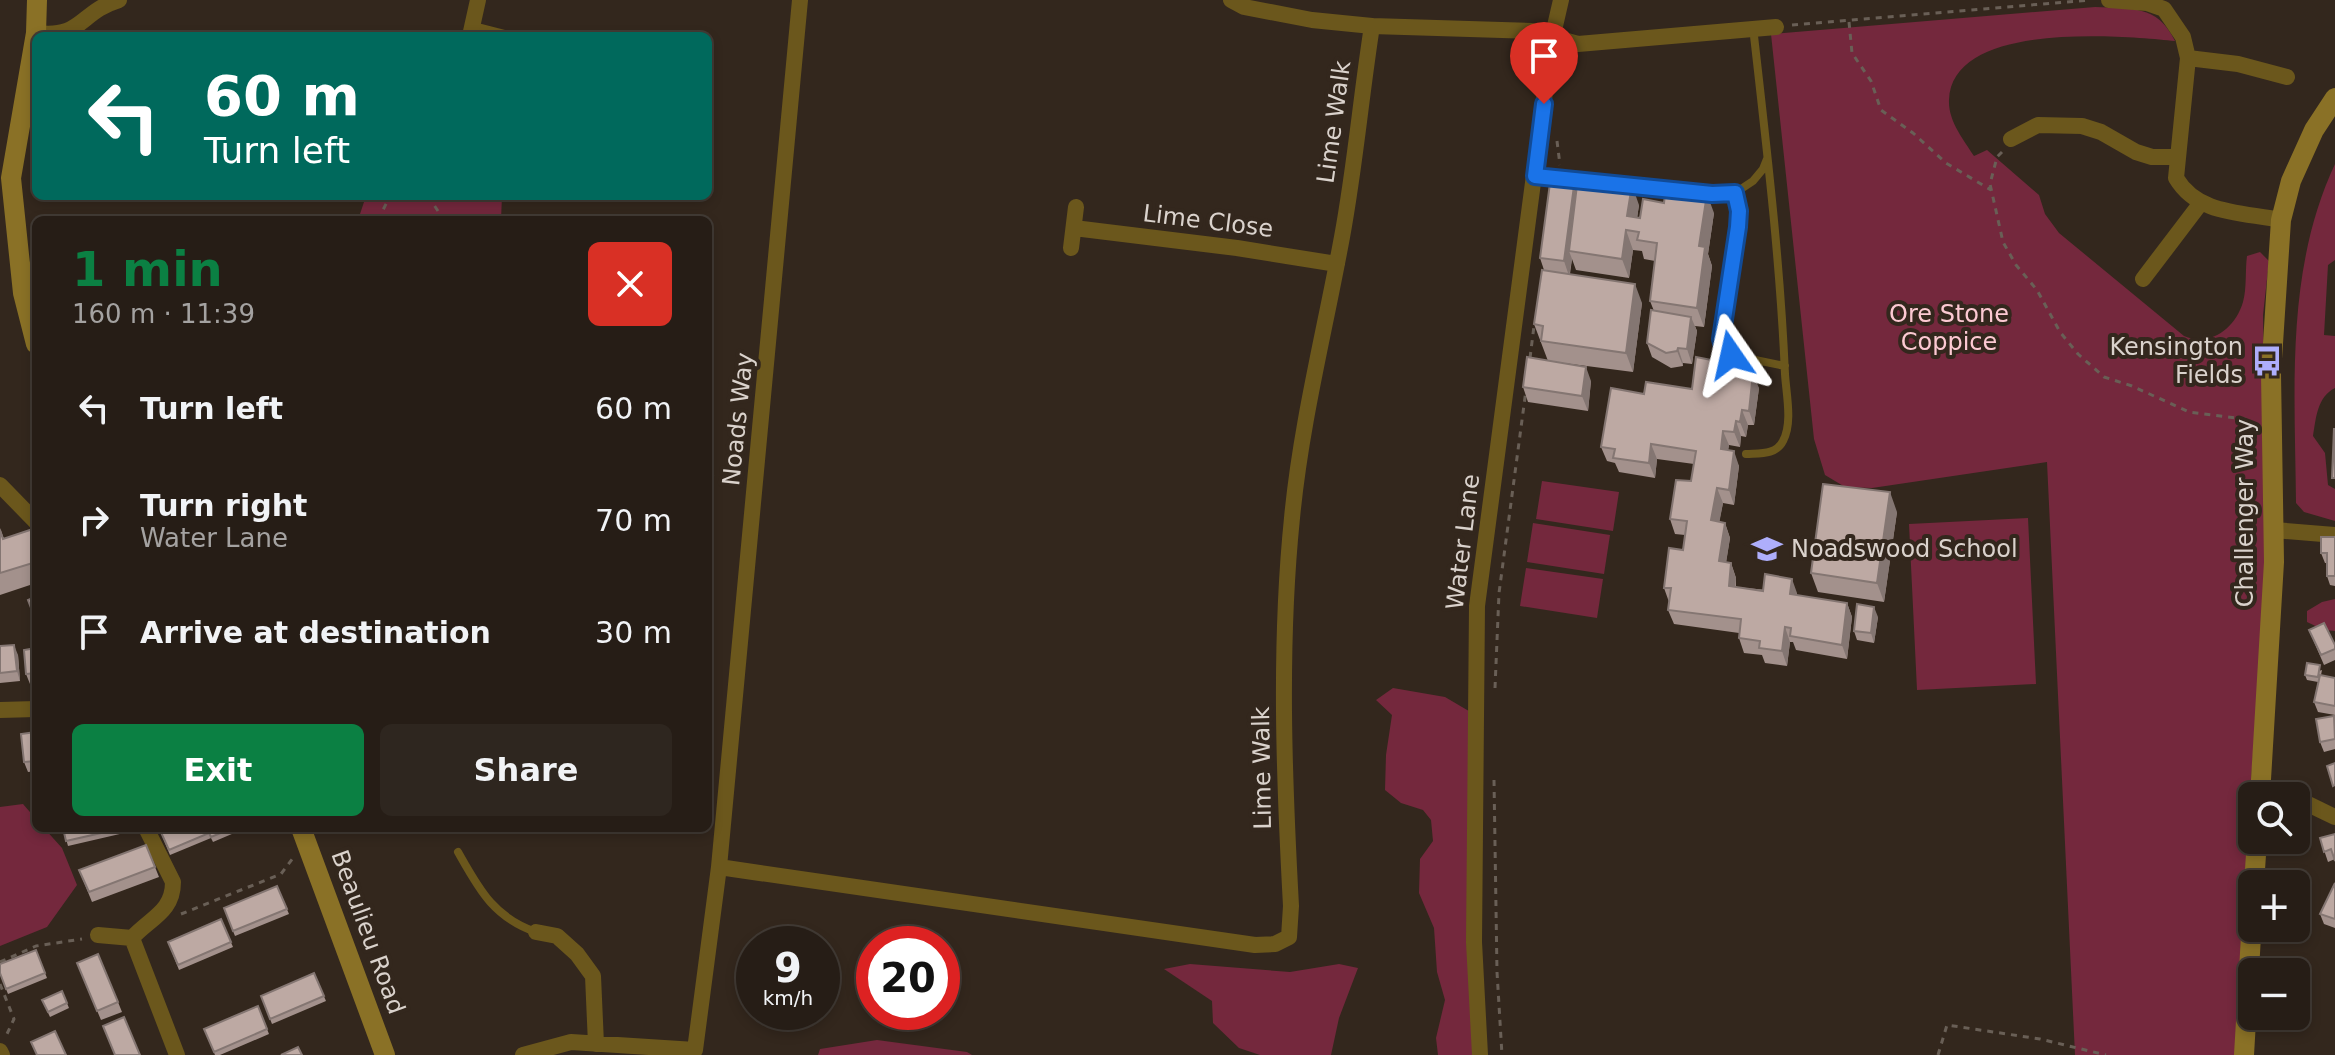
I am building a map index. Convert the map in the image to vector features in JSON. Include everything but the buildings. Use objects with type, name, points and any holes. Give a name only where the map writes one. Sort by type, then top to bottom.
[{"type":"street","points":[[36,32],[37,0]]},
{"type":"street","points":[[69,32],[91,12],[119,0]]},
{"type":"street","points":[[472,31],[478,0]]},
{"type":"street","name":"Noads Way","points":[[523,1055],[596,1044],[696,1053],[719,867],[741,604],[756,481],[800,0]]},
{"type":"street","points":[[1231,0],[1244,7],[1312,20],[1372,26],[1532,31],[1578,44],[1776,27]]},
{"type":"street","name":"Water Lane","points":[[1480,1055],[1474,942],[1477,606],[1552,39],[1561,0]]},
{"type":"street","points":[[2109,0],[2147,3],[2164,9],[2183,37],[2188,58],[2176,178],[2185,193],[2200,204],[2281,220]]},
{"type":"street","name":"Lime Walk","points":[[719,867],[1241,943],[1275,944],[1289,937],[1291,906],[1285,651],[1288,562],[1297,472],[1317,350],[1337,264],[1372,26]]},
{"type":"street","points":[[32,56],[11,178],[8,235],[28,265],[23,293],[32,328]]},
{"type":"street","points":[[2188,58],[2238,64],[2287,77]]},
{"type":"street","name":"Challenger Way","points":[[2261,782],[2274,562],[2271,374],[2281,220],[2297,168],[2314,130],[2335,98]]},
{"type":"street","points":[[2011,139],[2038,125],[2082,126],[2101,132],[2136,152],[2152,157],[2177,157]]},
{"type":"street","points":[[2143,279],[2200,204]]},
{"type":"street","points":[[1071,248],[1076,207]]},
{"type":"street","name":"Lime Close","points":[[1074,228],[1337,264]]},
{"type":"street","points":[[0,485],[32,518]]},
{"type":"street","points":[[2274,530],[2335,535]]},
{"type":"street","points":[[0,710],[32,709]]},
{"type":"street","points":[[2310,805],[2335,817]]},
{"type":"street","points":[[132,938],[144,925],[165,912],[172,896],[173,882],[148,832]]},
{"type":"street","name":"Beaulieu Road","points":[[305,838],[385,1055]]},
{"type":"street","points":[[536,932],[557,936],[577,954],[593,976],[596,1044]]},
{"type":"street","points":[[98,935],[132,938]]},
{"type":"street","points":[[132,938],[177,1055]]},
{"type":"street","points":[[2244,1055],[2251,942]]},
{"type":"lane","points":[[1746,454],[1768,453],[1782,444],[1787,431],[1785,366],[1768,158],[1753,27]]},
{"type":"lane","points":[[1535,176],[1712,194],[1735,193],[1753,181],[1768,158]]},
{"type":"lane","points":[[1735,193],[1739,211],[1738,227],[1721,339],[1724,350],[1731,355],[1785,366]]},
{"type":"lane","points":[[458,852],[490,903],[517,926],[536,932]]},
{"type":"path","points":[[1776,27],[2090,0]]},
{"type":"path","points":[[1849,21],[1852,53],[1871,81],[1881,110],[1946,163],[1991,190]]},
{"type":"path","points":[[1557,138],[1559,178]]},
{"type":"path","points":[[2011,139],[1997,157],[1990,184],[2003,242],[2016,265],[2037,290],[2060,332],[2078,354],[2104,377],[2189,412],[2272,422]]},
{"type":"path","points":[[1529,366],[1535,323]]},
{"type":"path","points":[[1495,696],[1499,593],[1527,381]]},
{"type":"path","points":[[712,476],[756,481]]},
{"type":"path","points":[[1494,768],[1497,972],[1502,1055]]},
{"type":"path","points":[[165,912],[188,914],[281,874],[300,851],[305,838]]},
{"type":"path","points":[[0,962],[36,946],[98,935]]},
{"type":"path","points":[[0,984],[14,1019],[2,1048]]},
{"type":"path","points":[[1938,1055],[1947,1025],[2040,1039],[2106,1055]]},
{"type":"green space","name":"Ore Stone Coppice","points":[[2095,7],[2142,11],[2160,20],[2175,41],[2081,36],[2008,45],[1978,56],[1957,74],[1949,108],[1957,130],[1974,156],[1987,150],[2039,195],[2045,214],[2059,233],[2184,336],[2203,339],[2228,328],[2243,302],[2247,256],[2260,252],[2269,261],[2263,315],[2267,571],[2251,782],[2238,782],[2238,854],[2247,854],[2246,870],[2238,870],[2238,942],[2242,942],[2241,958],[2238,958],[2236,1055],[2075,1055],[2047,462],[1872,488],[1845,487],[1825,475],[1814,439],[1771,34]]},
{"type":"green space","points":[[2335,164],[2335,260],[2328,265],[2324,335],[2335,336],[2335,388],[2321,402],[2313,436],[2325,453],[2328,485],[2335,489],[2335,521],[2304,512],[2296,503],[2295,374],[2300,288],[2308,246]]},
{"type":"green space","points":[[365,200],[502,200],[501,216],[359,216]]},
{"type":"green space","points":[[1542,481],[1619,492],[1613,531],[1536,519]]},
{"type":"green space","points":[[2028,518],[2036,684],[1917,690],[1909,524]]},
{"type":"green space","points":[[1533,523],[1610,535],[1604,574],[1527,562]]},
{"type":"green space","points":[[1526,568],[1603,579],[1597,618],[1520,606]]},
{"type":"green space","points":[[2335,599],[2335,631],[2324,630],[2307,622],[2307,611]]},
{"type":"green space","points":[[1393,688],[1445,697],[1479,717],[1472,1055],[1438,1055],[1436,1038],[1445,1000],[1437,972],[1434,928],[1419,893],[1420,859],[1433,841],[1431,820],[1423,810],[1401,803],[1385,790],[1392,715],[1376,700]]},
{"type":"green space","points":[[23,804],[32,814],[32,832],[48,832],[62,848],[77,885],[47,927],[0,946],[0,807]]},
{"type":"green space","points":[[1190,964],[1290,972],[1339,964],[1358,968],[1339,1018],[1331,1055],[1260,1055],[1239,1048],[1213,1023],[1212,1001],[1164,969]]},
{"type":"green space","points":[[877,1040],[972,1055],[818,1055],[820,1049]]},
{"type":"place","name":"Kensington Fields","points":[[2267,361]]},
{"type":"place","name":"Noadswood School","points":[[1767,549]]},
{"type":"route","points":[[1544,104],[1535,176],[1712,194],[1735,193],[1739,211],[1738,227],[1721,339],[1724,350],[1731,355]]}]
